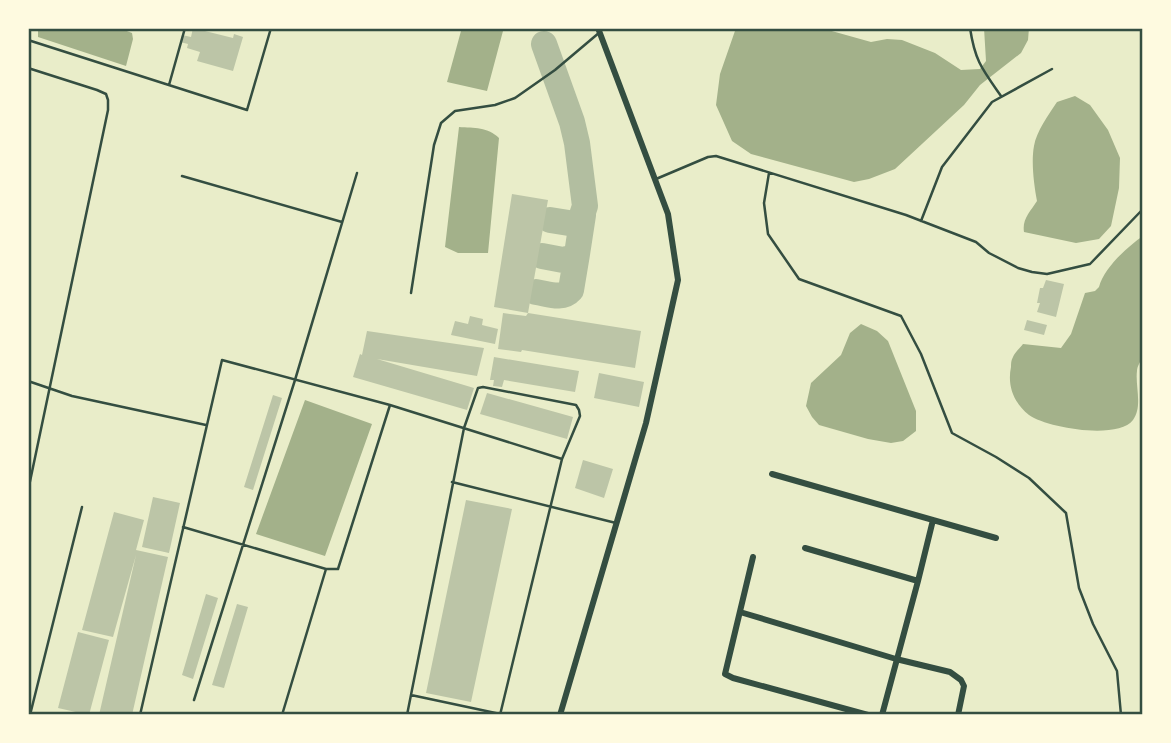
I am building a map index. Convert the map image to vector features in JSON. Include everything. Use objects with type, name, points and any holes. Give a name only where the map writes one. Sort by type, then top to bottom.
[{"type":"street","points":[[560,715],[646,423],[678,280],[668,214],[599,30]]},
{"type":"street","points":[[772,474],[996,538]]},
{"type":"street","points":[[882,715],[933,520]]},
{"type":"street","points":[[806,548],[918,581]]},
{"type":"street","points":[[753,557],[725,674],[868,715]]},
{"type":"street","points":[[740,612],[896,659],[950,672],[961,680],[964,686],[958,715]]},
{"type":"lane","points":[[169,85],[185,28]]},
{"type":"lane","points":[[28,40],[247,110],[271,28]]},
{"type":"lane","points":[[970,28],[979,65],[1001,96]]},
{"type":"lane","points":[[411,293],[434,145],[441,123],[455,111],[495,105],[515,98],[555,70],[599,30]]},
{"type":"lane","points":[[28,68],[97,90],[106,94],[108,100],[28,491]]},
{"type":"lane","points":[[921,221],[942,167],[992,102],[1052,69]]},
{"type":"lane","points":[[656,179],[711,156],[921,221],[976,242],[989,253],[1018,268],[1047,274],[1090,264],[1143,209]]},
{"type":"lane","points":[[194,700],[357,173]]},
{"type":"lane","points":[[769,173],[764,203],[768,234],[799,279],[901,316],[921,354],[952,433],[1029,478],[1066,513],[1079,588],[1093,624],[1117,671],[1121,715]]},
{"type":"lane","points":[[182,176],[342,222]]},
{"type":"lane","points":[[140,715],[222,360],[390,405],[562,459]]},
{"type":"lane","points":[[28,381],[72,396],[206,425]]},
{"type":"lane","points":[[407,715],[452,482],[464,428],[478,388],[576,405],[580,416],[562,459],[501,715],[411,695]]},
{"type":"lane","points":[[183,527],[326,569],[338,569],[390,405]]},
{"type":"lane","points":[[452,482],[617,523]]},
{"type":"lane","points":[[30,715],[82,507]]},
{"type":"lane","points":[[282,715],[326,569]]},
{"type":"shaded area","points":[[38,28],[119,28],[132,33],[126,66],[38,37]]},
{"type":"shaded area","points":[[501,28],[503,31],[487,91],[447,82],[461,31]]},
{"type":"shaded area","points":[[736,28],[821,28],[871,42],[902,40],[935,53],[961,70],[980,69],[986,61],[984,28],[1029,28],[1028,40],[1021,53],[980,85],[964,105],[895,169],[854,182],[751,154],[732,141],[716,105],[720,74]]},
{"type":"shaded area","points":[[1075,96],[1090,105],[1108,130],[1120,158],[1119,188],[1111,226],[1099,239],[1076,243],[1024,232],[1024,223],[1037,201],[1033,159],[1037,135],[1057,102]]},
{"type":"shaded area","points":[[459,127],[485,130],[499,138],[488,253],[458,253],[445,247]]},
{"type":"shaded area","points":[[1143,236],[1143,356],[1137,369],[1138,409],[1133,420],[1125,426],[1098,431],[1066,428],[1029,415],[1019,405],[1011,387],[1011,362],[1015,353],[1023,344],[1061,348],[1071,334],[1085,293],[1095,291],[1117,258]]},
{"type":"shaded area","points":[[861,324],[877,331],[888,341],[916,411],[916,431],[903,441],[891,443],[868,439],[819,425],[806,406],[811,383],[841,355],[850,333]]},
{"type":"shaded area","points":[[305,400],[372,424],[325,556],[256,534]]},
{"type":"building","points":[[193,28],[233,38],[234,34],[243,37],[233,71],[197,61],[200,52],[187,48],[188,44],[180,42],[182,35],[191,37]]},
{"type":"building","points":[[512,194],[548,200],[528,313],[494,307]]},
{"type":"building","points":[[1046,280],[1064,284],[1056,317],[1037,312],[1040,288],[1043,288]]},
{"type":"building","points":[[503,313],[526,316],[528,313],[641,331],[635,368],[522,350],[498,349]]},
{"type":"building","points":[[470,316],[483,319],[482,325],[498,329],[495,344],[451,335],[455,321],[468,324]]},
{"type":"building","points":[[1027,320],[1047,325],[1044,335],[1024,330]]},
{"type":"building","points":[[367,331],[484,348],[477,376],[377,359],[474,388],[467,410],[353,377],[360,354],[362,355]]},
{"type":"building","points":[[494,357],[579,371],[575,392],[504,380],[502,387],[493,386],[494,380],[490,380]]},
{"type":"building","points":[[599,373],[644,382],[639,407],[594,398]]},
{"type":"building","points":[[487,393],[573,417],[567,439],[480,414]]},
{"type":"building","points":[[273,395],[282,398],[253,490],[244,487]]},
{"type":"building","points":[[583,460],[613,469],[604,498],[575,488]]},
{"type":"building","points":[[153,497],[180,503],[169,553],[142,547]]},
{"type":"building","points":[[466,500],[512,509],[471,702],[426,693]]},
{"type":"building","points":[[114,512],[144,520],[136,550],[168,557],[132,715],[99,715],[136,555],[113,637],[82,630]]},
{"type":"building","points":[[206,594],[218,598],[193,679],[182,675]]},
{"type":"building","points":[[237,604],[248,607],[224,688],[212,685]]},
{"type":"building","points":[[78,632],[109,640],[89,715],[58,708]]},
{"type":"taxiway","points":[[544,44],[572,122],[585,206],[580,221],[575,224],[550,220]]},
{"type":"taxiway","points":[[542,256],[563,260],[574,257],[577,254],[583,215]]},
{"type":"taxiway","points":[[536,292],[559,296],[571,290],[577,254]]}]
